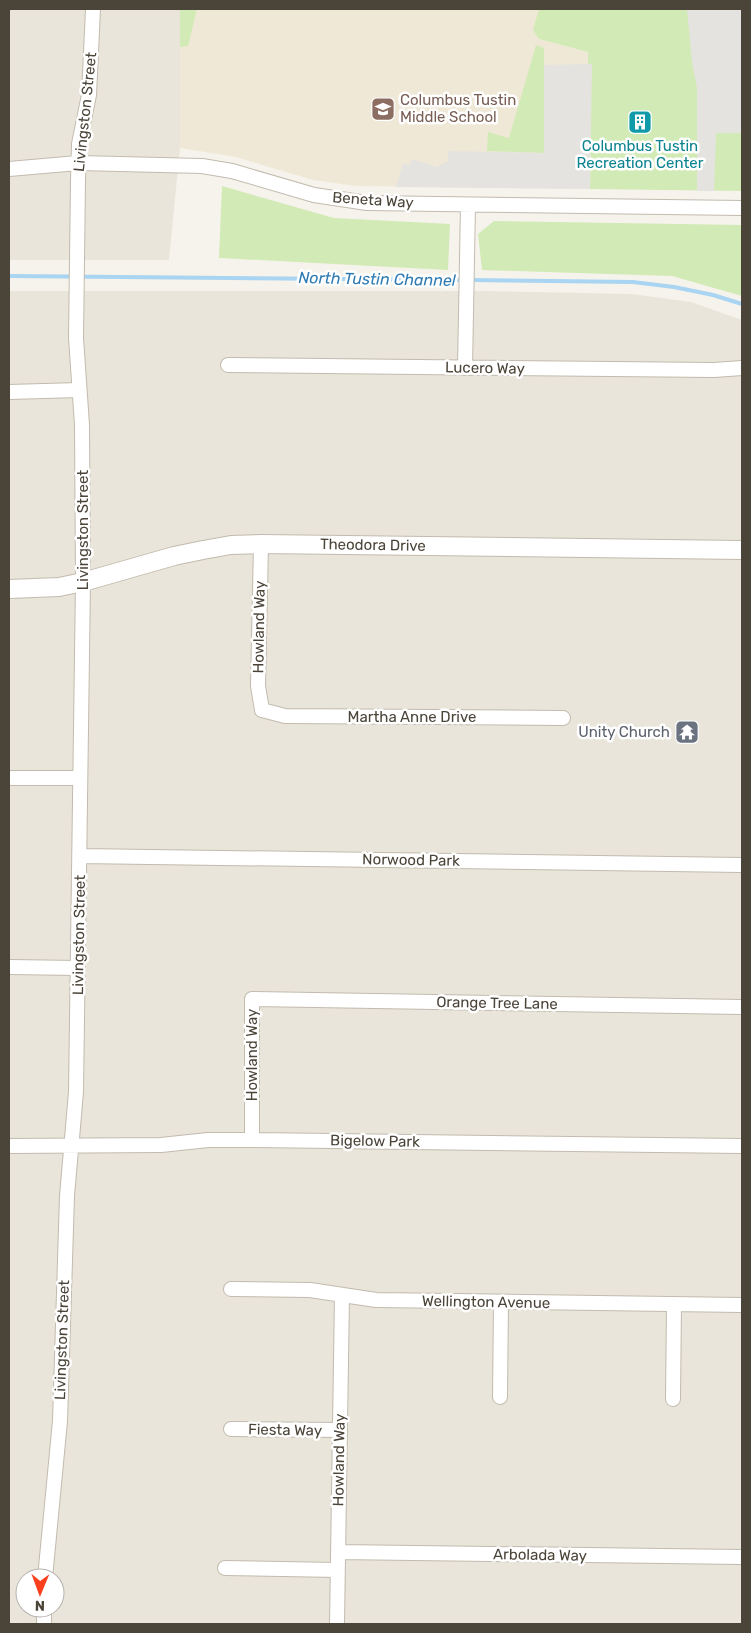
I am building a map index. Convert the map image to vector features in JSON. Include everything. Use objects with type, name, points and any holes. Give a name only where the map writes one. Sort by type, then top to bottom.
[{"type":"street","name":"Livingston Street","points":[[46,1568],[60,1421],[67,1196],[76,1092],[83,582],[82,425],[76,338],[78,163],[79,144],[89,95],[93,9]]},
{"type":"street","name":"Beneta Way","points":[[9,169],[78,163],[202,166],[232,171],[314,195],[367,203],[742,208]]},
{"type":"street","points":[[465,368],[468,205]]},
{"type":"street","name":"Lucero Way","points":[[228,365],[714,370],[742,368]]},
{"type":"street","points":[[9,392],[79,390]]},
{"type":"street","name":"Howland Way","points":[[261,544],[258,686],[262,710]]},
{"type":"street","name":"Theodora Drive","points":[[9,589],[59,587],[174,556],[231,545],[742,550]]},
{"type":"street","name":"Martha Anne Drive","points":[[262,710],[285,716],[562,718]]},
{"type":"street","points":[[9,778],[80,778]]},
{"type":"street","name":"Norwood Park","points":[[80,856],[742,865]]},
{"type":"street","points":[[9,968],[78,968]]},
{"type":"street","name":"Howland Way","points":[[252,1000],[252,1140]]},
{"type":"street","name":"Orange Tree Lane","points":[[252,1000],[742,1008]]},
{"type":"street","name":"Bigelow Park","points":[[9,1146],[161,1145],[208,1140],[742,1146]]},
{"type":"street","name":"Wellington Avenue","points":[[231,1290],[310,1290],[376,1300],[742,1305]]},
{"type":"street","name":"Howland Way","points":[[337,1624],[342,1295]]},
{"type":"street","points":[[500,1397],[501,1302]]},
{"type":"street","points":[[673,1399],[674,1304]]},
{"type":"street","name":"Fiesta Way","points":[[231,1429],[339,1430]]},
{"type":"street","name":"Arbolada Way","points":[[338,1552],[742,1557]]},
{"type":"street","points":[[225,1568],[338,1570]]},
{"type":"shaded area","points":[[9,9],[181,9],[180,148],[169,260],[9,260]]},
{"type":"shaded area","name":"Columbus Tustin Middle School","points":[[180,9],[539,9],[534,30],[539,39],[588,52],[587,132],[591,133],[590,189],[356,186],[313,180],[236,157],[180,148]]},
{"type":"shaded area","points":[[687,9],[742,9],[742,133],[716,133],[714,191],[697,191],[697,88],[692,62]]},
{"type":"shaded area","points":[[592,64],[590,189],[396,187],[403,163],[410,165],[412,159],[437,167],[448,161],[448,151],[544,153],[544,65]]},
{"type":"shaded area","points":[[9,291],[484,291],[632,294],[691,302],[742,320],[742,1624],[9,1624]]},
{"type":"green space","points":[[180,9],[197,9],[188,46],[180,47]]},
{"type":"green space","points":[[539,9],[742,9],[742,191],[590,189],[591,133],[587,133],[588,52],[539,39],[533,30]]},
{"type":"green space","points":[[536,45],[544,48],[545,153],[487,151],[488,132],[509,138]]},
{"type":"green space","points":[[222,186],[334,218],[450,224],[448,270],[219,258]]},
{"type":"green space","points":[[494,221],[742,225],[742,296],[672,276],[482,270],[478,234]]},
{"type":"waterway","name":"North Tustin Channel","points":[[9,276],[463,280]]},
{"type":"waterway","name":"North Tustin Channel","points":[[470,280],[633,282],[674,287],[713,295],[742,304]]},
{"type":"place","name":"Columbus Tustin Middle School","points":[[383,109]]},
{"type":"place","name":"Columbus Tustin Recreation Center","points":[[640,122]]},
{"type":"place","name":"Unity Church","points":[[687,732]]}]
